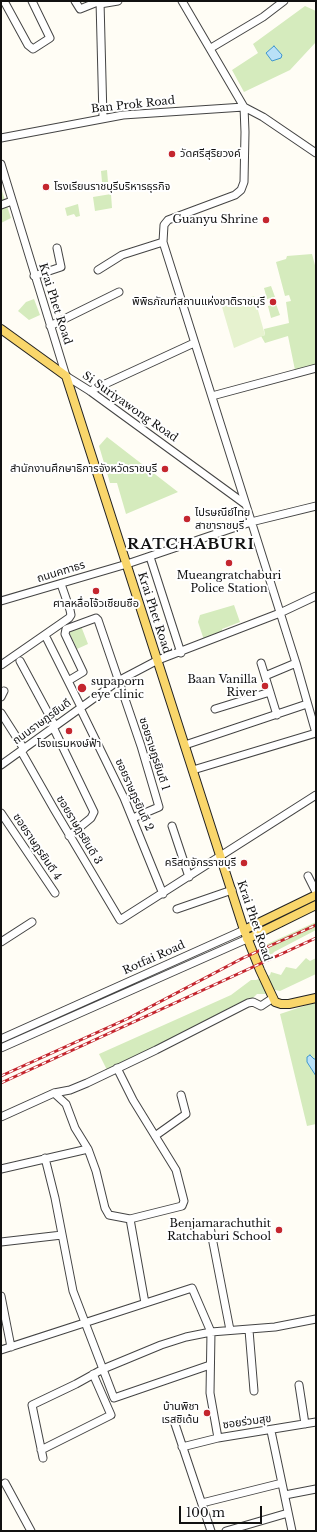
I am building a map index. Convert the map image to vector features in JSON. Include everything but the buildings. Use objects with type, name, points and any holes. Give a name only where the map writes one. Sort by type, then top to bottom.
[{"type":"main road","name":"Si Suriyawong Road","points":[[1,329],[66,376]]},
{"type":"main road","name":"Krai Phet Road","points":[[66,376],[244,930],[272,997]]},
{"type":"main road","name":"Rotfai Road","points":[[244,930],[316,895]]},
{"type":"main road","name":"Rotfai Road","points":[[247,939],[316,905]]},
{"type":"main road","points":[[272,997],[276,1002],[281,1004],[316,998]]},
{"type":"street","points":[[4,1],[28,45],[33,49],[50,38],[32,1]]},
{"type":"street","points":[[75,1],[80,9],[100,2],[118,1]]},
{"type":"street","points":[[182,1],[211,48],[244,107],[246,132],[244,182],[240,190],[234,195],[168,220],[164,225],[163,242],[296,663],[307,704],[314,720],[316,733],[193,770]]},
{"type":"street","points":[[211,48],[263,17],[284,1]]},
{"type":"street","points":[[100,2],[103,118]]},
{"type":"street","points":[[244,107],[263,117],[316,152]]},
{"type":"street","name":"Ban Prok Road","points":[[1,138],[123,115],[244,107]]},
{"type":"street","name":"Krai Phet Road","points":[[1,164],[34,276],[66,376]]},
{"type":"street","points":[[1,205],[12,201]]},
{"type":"street","points":[[98,270],[122,255],[163,242]]},
{"type":"street","points":[[34,276],[61,267],[57,248]]},
{"type":"street","points":[[50,326],[119,292]]},
{"type":"street","points":[[90,391],[194,343]]},
{"type":"street","points":[[212,396],[316,368]]},
{"type":"street","name":"Si Suriyawong Road","points":[[66,376],[90,391],[245,504]]},
{"type":"street","name":"ถนนคฑาธร","points":[[1,602],[150,557],[251,522],[316,506]]},
{"type":"street","points":[[150,557],[181,653]]},
{"type":"street","points":[[1,665],[69,618],[71,615],[70,610],[61,584]]},
{"type":"street","name":"ถนนราษฎรยินดี","points":[[1,765],[118,681],[158,660],[181,653],[280,613],[316,596]]},
{"type":"street","points":[[68,681],[83,672],[65,634],[66,629],[96,618],[98,620],[118,681]]},
{"type":"street","name":"ซอยราษฎรยินดี 2","points":[[47,639],[133,818],[163,894]]},
{"type":"street","points":[[20,661],[54,726],[94,812],[92,818],[69,836]]},
{"type":"street","points":[[261,663],[277,715]]},
{"type":"street","points":[[264,676],[296,663]]},
{"type":"street","name":"ซอยราษฎรยินดี 1","points":[[118,681],[159,807],[133,818]]},
{"type":"street","points":[[215,709],[270,692]]},
{"type":"street","points":[[185,745],[307,704]]},
{"type":"street","name":"ซอยราษฎรยินดี 3","points":[[1,713],[23,750],[69,836],[120,920],[163,894]]},
{"type":"street","points":[[163,894],[316,795]]},
{"type":"street","name":"ซอยราษฎรยินดี 4","points":[[1,812],[54,893]]},
{"type":"street","points":[[172,826],[189,877]]},
{"type":"street","points":[[308,876],[316,892]]},
{"type":"street","points":[[177,909],[232,890]]},
{"type":"street","points":[[1,942],[32,922]]},
{"type":"street","name":"Rotfai Road","points":[[1,1039],[244,930]]},
{"type":"street","name":"Rotfai Road","points":[[1,1048],[247,939]]},
{"type":"street","points":[[1,1117],[54,1093],[70,1090],[248,1003],[253,1002],[261,1006],[272,997]]},
{"type":"street","points":[[54,1093],[66,1104],[76,1128],[88,1148],[96,1171],[105,1208],[109,1214],[130,1219],[182,1206],[184,1201],[176,1170],[133,1100],[117,1068]]},
{"type":"street","points":[[155,1136],[186,1114],[182,1095]]},
{"type":"street","points":[[1,1169],[88,1148]]},
{"type":"street","points":[[45,1158],[73,1291],[114,1398],[210,1365]]},
{"type":"street","points":[[130,1219],[145,1303]]},
{"type":"street","points":[[210,1227],[230,1330]]},
{"type":"street","points":[[1,1242],[62,1235]]},
{"type":"street","points":[[1,1350],[192,1288],[211,1332],[210,1393],[218,1438]]},
{"type":"street","points":[[1,1296],[3,1325],[12,1347]]},
{"type":"street","points":[[43,1458],[32,1405],[103,1369],[160,1345],[211,1332],[250,1330],[282,1326],[316,1319]]},
{"type":"street","points":[[250,1330],[254,1391]]},
{"type":"street","points":[[41,1450],[111,1415],[93,1374]]},
{"type":"street","points":[[299,1385],[305,1424]]},
{"type":"street","name":"ซอยร่วมสุข","points":[[182,1447],[218,1438],[271,1431],[316,1422]]},
{"type":"street","points":[[175,1424],[211,1531]]},
{"type":"street","points":[[271,1431],[292,1531]]},
{"type":"street","points":[[5,1483],[31,1531]]},
{"type":"street","points":[[202,1503],[282,1483]]},
{"type":"street","points":[[285,1495],[316,1489]]},
{"type":"street","points":[[226,1531],[288,1513]]},
{"type":"green space","points":[[305,6],[316,11],[316,42],[290,70],[244,92],[232,70],[258,53],[253,44]]},
{"type":"green space","points":[[107,170],[108,182],[102,182],[101,171]]},
{"type":"green space","points":[[1,188],[11,218],[1,223]]},
{"type":"green space","points":[[111,194],[112,208],[95,211],[93,197]]},
{"type":"green space","points":[[78,204],[80,216],[76,217],[74,214],[67,216],[65,208]]},
{"type":"green space","points":[[312,254],[316,269],[316,365],[295,370],[288,336],[265,343],[261,336],[265,335],[264,329],[289,323],[286,302],[291,301],[289,295],[285,296],[276,262],[286,259],[287,256]]},
{"type":"green space","points":[[271,286],[275,297],[267,299],[264,288]]},
{"type":"green space","points":[[254,296],[265,335],[234,348],[222,307]]},
{"type":"green space","points":[[34,299],[40,315],[29,320],[18,311],[26,302]]},
{"type":"green space","points":[[276,304],[280,315],[271,318],[268,306]]},
{"type":"green space","points":[[107,437],[178,492],[126,514],[117,483],[110,483],[99,446]]},
{"type":"green space","points":[[234,605],[240,622],[222,629],[223,633],[204,640],[198,622],[200,615]]},
{"type":"green space","points":[[81,626],[88,644],[77,649],[68,630]]},
{"type":"green space","points":[[316,922],[316,930],[267,957],[263,946]]},
{"type":"green space","points":[[306,958],[310,961],[316,958],[316,974],[280,991],[275,990],[266,994],[257,994],[253,998],[107,1070],[99,1054],[231,995],[251,980],[256,980],[270,975],[271,972],[281,975],[286,967],[296,969]]},
{"type":"green space","points":[[316,1002],[316,1124],[307,1126],[280,1014]]},
{"type":"water","points":[[274,46],[282,55],[281,58],[272,61],[266,53]]},
{"type":"water","points":[[310,1055],[316,1059],[316,1076],[307,1062],[307,1057]]},
{"type":"railway","points":[[1,1076],[129,1018],[243,958],[316,925]]},
{"type":"railway","points":[[1,1083],[316,938]]},
{"type":"place","name":"วัดศรีสุริยวงค์","points":[[172,154]]},
{"type":"place","name":"โรงเรียนราชบุรีบริหารธุรกิจ","points":[[46,187]]},
{"type":"place","name":"Guanyu Shrine","points":[[266,220]]},
{"type":"place","name":"พิพิธภัณฑ์สถานแห่งชาติราชบุรี","points":[[273,302]]},
{"type":"place","name":"สำนักงานศึกษาธิการจังหวัดราชบุรี","points":[[165,469]]},
{"type":"place","name":"ไปรษณีย์ไทย สาขาราชบุรี","points":[[187,519]]},
{"type":"place","name":"Mueangratchaburi Police Station","points":[[229,563]]},
{"type":"place","name":"ศาลหลื่อโจ้วเซียนซือ","points":[[96,591]]},
{"type":"place","name":"Baan Vanilla River","points":[[265,686]]},
{"type":"place","name":"supaporn eye clinic","points":[[82,688]]},
{"type":"place","name":"โรงแรมหงษ์ฟ้า","points":[[69,731]]},
{"type":"place","name":"คริสตจักรราชบุรี","points":[[244,863]]},
{"type":"place","name":"Benjamarachuthit Ratchaburi School","points":[[279,1230]]},
{"type":"place","name":"บ้านพิชา เรสซิเด้น","points":[[207,1413]]},
{"type":"district","name":"RATCHABURI","points":[[191,545]]}]
